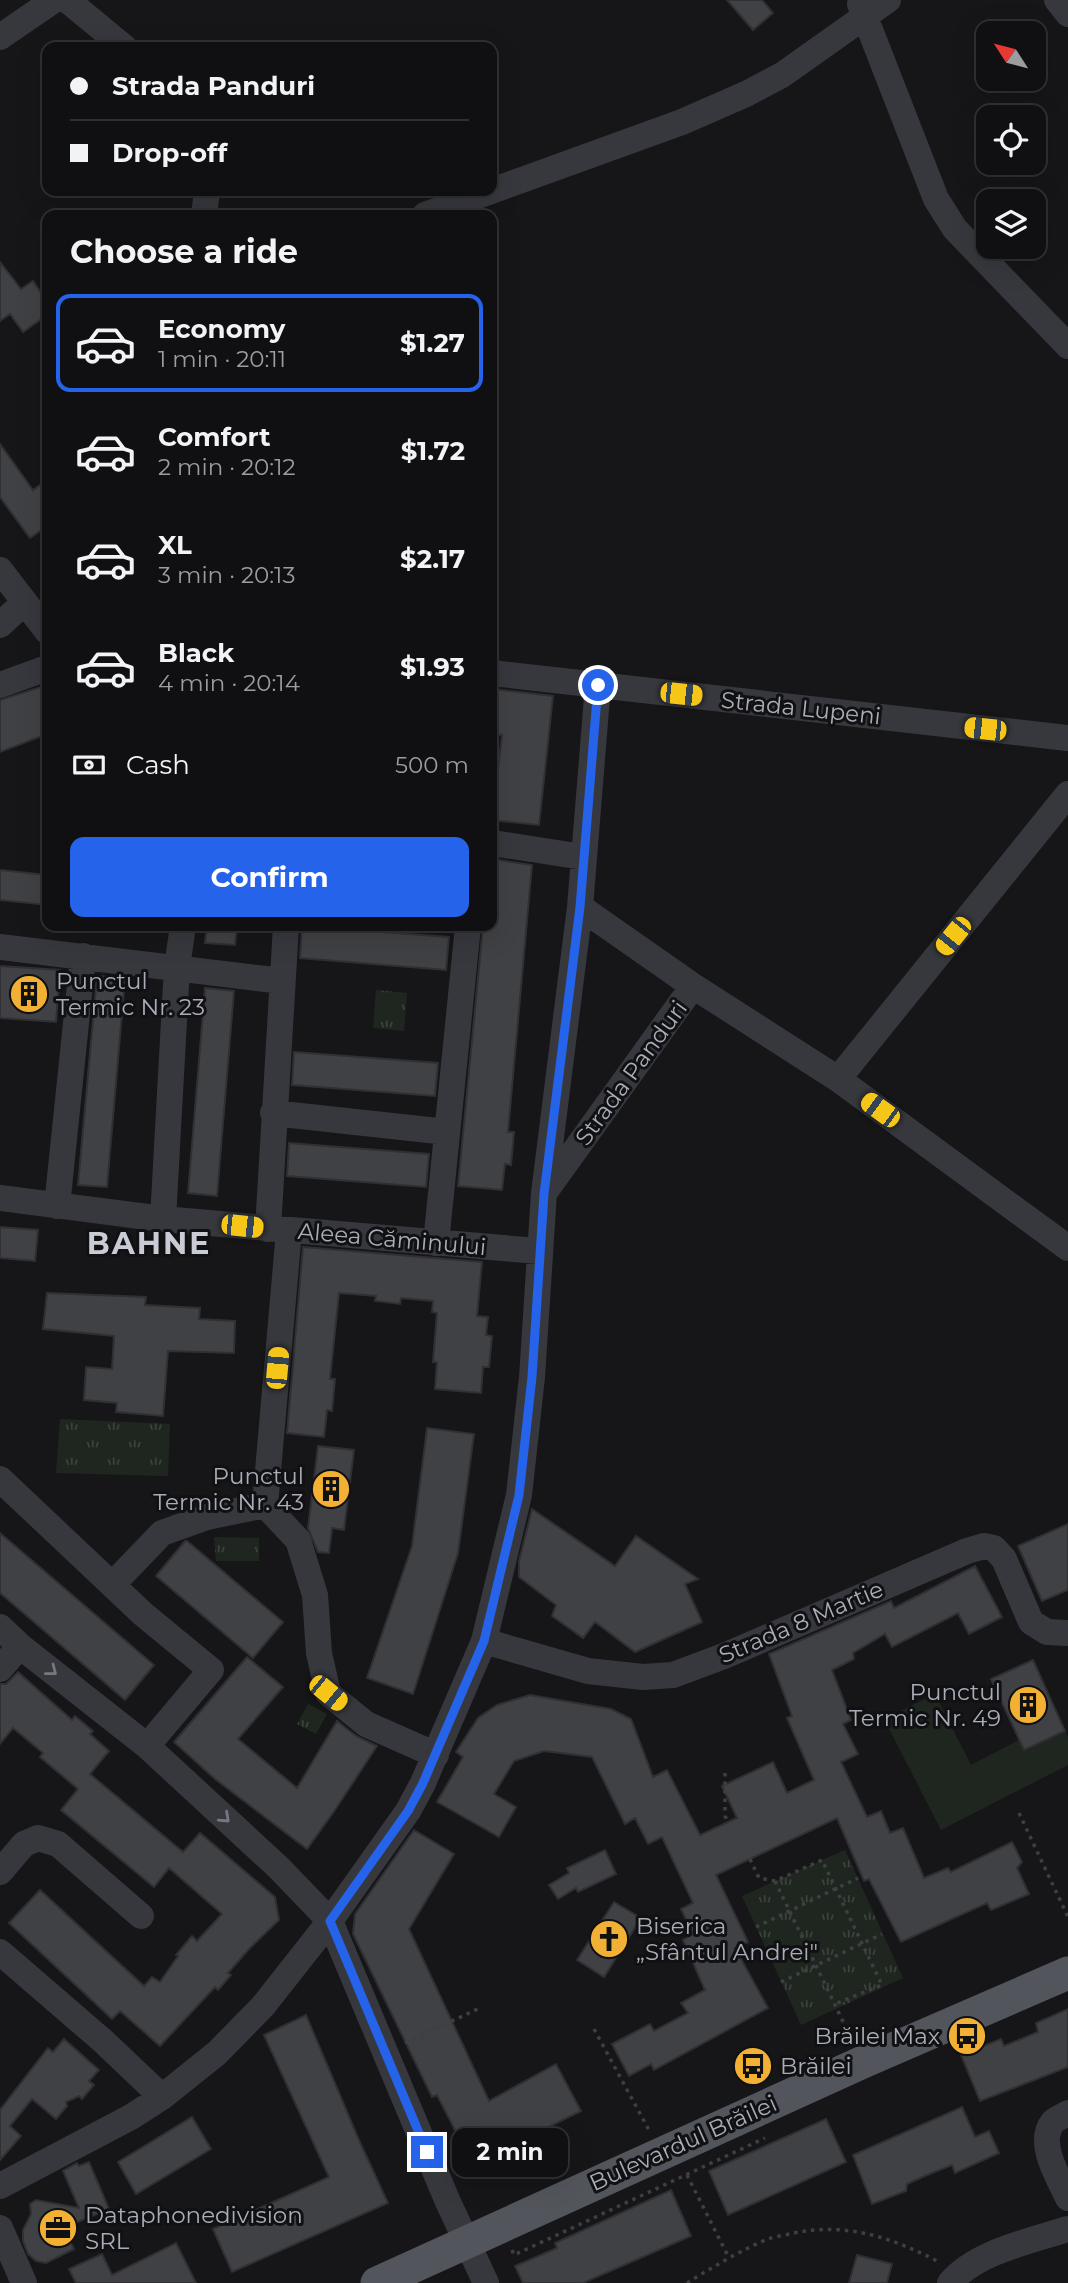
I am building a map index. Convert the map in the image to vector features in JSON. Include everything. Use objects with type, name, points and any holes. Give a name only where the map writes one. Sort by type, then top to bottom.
[{"type":"main road","name":"Bulevardul Brăilei","points":[[377,2283],[863,2062],[1068,1973]]},
{"type":"street","points":[[0,37],[54,0]]},
{"type":"street","points":[[67,0],[118,42]]},
{"type":"street","points":[[497,189],[682,121],[746,94],[782,75],[861,9],[888,0]]},
{"type":"street","points":[[1057,0],[1068,14]]},
{"type":"street","points":[[861,9],[936,199],[955,229],[1068,346]]},
{"type":"street","points":[[439,210],[477,196]]},
{"type":"street","points":[[0,570],[42,624]]},
{"type":"street","points":[[0,625],[25,602]]},
{"type":"street","points":[[0,685],[42,670]]},
{"type":"street","name":"Strada Lupeni","points":[[497,674],[1068,738]]},
{"type":"street","name":"Strada Panduri","points":[[0,2186],[162,2097],[217,2053],[263,2006],[330,1921],[408,1811],[436,1755],[484,1641],[519,1495],[532,1377],[538,1251],[580,907],[598,685]]},
{"type":"street","points":[[838,1079],[1068,794]]},
{"type":"street","points":[[497,844],[583,857]]},
{"type":"street","name":"Strada Panduri","points":[[580,907],[693,986],[838,1079],[1068,1248]]},
{"type":"street","points":[[163,1219],[177,967],[182,931]]},
{"type":"street","points":[[286,931],[273,1114],[279,1230],[265,1504],[298,1541],[315,1595],[318,1653],[328,1693],[366,1724],[436,1755]]},
{"type":"street","points":[[436,1243],[467,931]]},
{"type":"street","points":[[0,947],[282,981]]},
{"type":"street","points":[[58,1206],[83,956]]},
{"type":"street","name":"Strada Panduri","points":[[544,1194],[693,986]]},
{"type":"street","points":[[273,1114],[447,1132]]},
{"type":"street","name":"Aleea Căminului","points":[[0,1198],[163,1219],[538,1251]]},
{"type":"street","points":[[0,1479],[111,1585],[211,1670],[148,1746]]},
{"type":"street","points":[[111,1585],[162,1534],[207,1517],[265,1504]]},
{"type":"street","name":"Strada 8 Martie","points":[[484,1641],[588,1671],[643,1676],[673,1675],[984,1546],[993,1548],[1004,1559],[1031,1622],[1046,1632],[1068,1633]]},
{"type":"street","points":[[0,1627],[20,1646],[148,1746],[279,1868],[330,1921],[384,2052],[486,2283]]},
{"type":"street","points":[[0,1670],[20,1646]]},
{"type":"street","points":[[0,1872],[24,1844],[38,1838],[58,1844],[141,1916]]},
{"type":"street","points":[[0,1952],[103,2041],[162,2097]]},
{"type":"street","points":[[1068,2113],[1054,2121],[1048,2133],[1047,2147],[1068,2198]]},
{"type":"street","points":[[0,2228],[24,2283]]},
{"type":"street","points":[[955,2277],[984,2257],[1068,2228]]},
{"type":"path","points":[[725,1773],[725,1816],[728,1822]]},
{"type":"path","points":[[1019,1813],[1068,1917]]},
{"type":"path","points":[[750,1859],[759,1878],[775,1881],[822,1860],[882,1985],[835,2004]]},
{"type":"path","points":[[756,1927],[858,1878]]},
{"type":"path","points":[[775,1881],[863,2062]]},
{"type":"path","points":[[782,1983],[882,1934]]},
{"type":"path","points":[[384,2052],[482,2007]]},
{"type":"path","points":[[594,2029],[661,2153]]},
{"type":"path","points":[[514,2255],[774,2134]]},
{"type":"path","points":[[687,2175],[729,2258]]},
{"type":"path","points":[[687,2283],[729,2258],[771,2238],[816,2229],[861,2231],[905,2244],[955,2277]]},
{"type":"green space","points":[[376,990],[407,993],[404,1031],[373,1028]]},
{"type":"green space","points":[[60,1419],[170,1424],[168,1476],[56,1473]]},
{"type":"green space","points":[[214,1537],[259,1538],[259,1561],[216,1561]]},
{"type":"green space","points":[[935,1694],[971,1765],[1019,1740],[1025,1750],[1065,1731],[1068,1737],[1068,1765],[941,1830],[884,1719]]},
{"type":"green space","points":[[308,1704],[327,1714],[316,1734],[297,1724]]},
{"type":"green space","points":[[845,1850],[903,1978],[801,2025],[742,1896]]},
{"type":"building","points":[[727,0],[762,0],[773,13],[753,30]]},
{"type":"building","points":[[0,262],[21,289],[33,281],[42,294],[42,319],[23,332],[10,314],[0,321]]},
{"type":"building","points":[[0,444],[33,490],[42,484],[42,530],[30,538],[0,497]]},
{"type":"building","points":[[42,687],[42,736],[0,752],[0,700]]},
{"type":"building","points":[[497,690],[553,696],[539,825],[497,821],[497,778],[502,735],[497,734]]},
{"type":"building","points":[[497,860],[532,865],[508,1132],[514,1132],[511,1165],[505,1164],[502,1190],[458,1186],[483,931],[497,931]]},
{"type":"building","points":[[0,870],[42,874],[42,904],[0,900]]},
{"type":"building","points":[[206,931],[236,931],[235,945],[205,943]]},
{"type":"building","points":[[302,931],[369,931],[449,937],[446,970],[300,958]]},
{"type":"building","name":"Punctul Termic Nr. 23","points":[[0,966],[60,970],[56,1022],[0,1018]]},
{"type":"building","points":[[97,976],[125,978],[107,1187],[78,1185]]},
{"type":"building","points":[[205,988],[234,991],[217,1196],[188,1193]]},
{"type":"building","points":[[294,1052],[438,1063],[435,1096],[292,1085]]},
{"type":"building","points":[[289,1143],[429,1154],[426,1187],[287,1176]]},
{"type":"building","points":[[0,1227],[38,1230],[35,1261],[0,1258]]},
{"type":"building","points":[[303,1247],[482,1262],[477,1316],[488,1317],[486,1335],[492,1336],[489,1367],[483,1367],[481,1393],[435,1389],[437,1362],[433,1362],[437,1313],[432,1312],[433,1301],[401,1298],[400,1304],[375,1301],[376,1296],[339,1293],[330,1379],[335,1379],[332,1411],[327,1410],[324,1437],[287,1433]]},
{"type":"building","points":[[47,1293],[146,1297],[145,1305],[200,1308],[199,1319],[235,1321],[234,1353],[168,1351],[163,1416],[116,1412],[117,1403],[84,1400],[86,1367],[112,1369],[114,1336],[43,1329]]},
{"type":"building","points":[[427,1428],[474,1434],[458,1553],[413,1694],[367,1678],[412,1546]]},
{"type":"building","name":"Punctul Termic Nr. 43","points":[[318,1446],[354,1450],[344,1530],[332,1528],[329,1553],[318,1552],[308,1528]]},
{"type":"building","points":[[532,1509],[615,1566],[636,1536],[698,1579],[685,1584],[702,1622],[635,1652],[595,1622],[583,1638],[552,1616],[556,1605],[519,1577],[519,1561]]},
{"type":"building","points":[[1068,1524],[1068,1590],[1042,1601],[1018,1546]]},
{"type":"building","points":[[0,1533],[154,1665],[125,1700],[0,1593]]},
{"type":"building","points":[[185,1541],[283,1622],[253,1658],[156,1576]]},
{"type":"building","points":[[975,1566],[1002,1617],[969,1634],[958,1613],[892,1647],[885,1634],[853,1653],[854,1659],[832,1670],[851,1720],[843,1724],[858,1754],[841,1762],[867,1817],[881,1811],[890,1833],[903,1828],[924,1878],[948,1868],[951,1872],[1012,1842],[1022,1862],[1017,1868],[1029,1894],[991,1910],[987,1903],[901,1942],[869,1879],[864,1881],[837,1818],[716,1875],[748,1942],[735,1948],[768,2008],[654,2070],[651,2064],[629,2076],[612,2044],[650,2024],[654,2031],[688,2013],[681,2003],[705,1990],[683,1940],[693,1934],[681,1909],[693,1903],[662,1837],[648,1844],[635,1818],[625,1824],[592,1757],[544,1751],[514,1761],[494,1794],[516,1807],[499,1837],[437,1802],[463,1757],[456,1752],[478,1718],[497,1705],[530,1695],[611,1709],[631,1719],[653,1777],[667,1770],[700,1835],[737,1818],[722,1786],[773,1762],[787,1793],[814,1780],[787,1718],[792,1716],[769,1654],[891,1601],[894,1608]]},
{"type":"building","points":[[247,1657],[283,1687],[238,1739],[297,1788],[337,1721],[356,1736],[377,1746],[307,1849],[215,1779],[174,1742]]},
{"type":"building","name":"Punctul Termic Nr. 49","points":[[1033,1660],[1065,1731],[1024,1750],[991,1679]]},
{"type":"building","points":[[18,1672],[72,1720],[75,1716],[93,1731],[90,1734],[109,1751],[90,1774],[183,1852],[200,1833],[275,1897],[279,1920],[228,1973],[231,1975],[218,1990],[215,1987],[160,2046],[120,2011],[112,2019],[9,1923],[40,1890],[144,1986],[152,1977],[160,1982],[178,1956],[176,1955],[192,1936],[197,1941],[222,1914],[169,1868],[154,1887],[61,1810],[78,1789],[40,1757],[43,1753],[13,1728],[0,1744],[0,1684],[6,1684]]},
{"type":"building","points":[[414,1830],[454,1854],[409,1929],[489,2101],[556,2064],[581,2111],[516,2143],[514,2137],[475,2158],[463,2136],[459,2138],[437,2095],[432,2097],[353,1934],[355,1914]]},
{"type":"building","points":[[605,1850],[616,1874],[578,1892],[576,1888],[558,1899],[549,1885],[569,1873],[567,1868]]},
{"type":"building","name":"Biserica „Sfântul Andrei\"","points":[[614,1902],[641,1918],[604,1977],[577,1960]]},
{"type":"building","points":[[1068,2009],[1068,2067],[980,2101],[961,2055],[1001,2039],[1004,2046],[1038,2032],[1036,2023]]},
{"type":"building","points":[[306,2015],[388,2203],[232,2272],[213,2229],[329,2177],[264,2035]]},
{"type":"building","points":[[64,2039],[99,2070],[89,2081],[94,2085],[82,2099],[79,2096],[66,2102],[67,2106],[56,2119],[32,2099],[10,2126],[21,2136],[0,2160],[0,2110],[48,2048],[53,2052]]},
{"type":"building","points":[[962,2107],[975,2137],[989,2131],[999,2153],[955,2173],[952,2165],[927,2175],[907,2184],[906,2191],[872,2204],[853,2155]]},
{"type":"building","points":[[192,2117],[211,2149],[136,2194],[118,2162]]},
{"type":"building","points":[[826,2119],[846,2162],[728,2215],[709,2171]]},
{"type":"building","points":[[89,2162],[109,2209],[63,2228],[74,2249],[46,2263],[36,2261],[28,2254],[23,2241],[23,2230],[31,2214],[30,2204],[36,2200],[79,2208],[63,2171],[77,2163],[79,2166]]},
{"type":"building","points":[[671,2190],[691,2236],[583,2283],[523,2283],[515,2266],[557,2248],[555,2243]]},
{"type":"building","points":[[176,2243],[196,2283],[76,2283],[69,2269],[102,2254],[112,2275]]},
{"type":"building","points":[[857,2255],[892,2264],[887,2283],[849,2283]]},
{"type":"place","name":"Punctul Termic Nr. 23","points":[[29,994]]},
{"type":"place","name":"Punctul Termic Nr. 43","points":[[331,1489]]},
{"type":"place","name":"Punctul Termic Nr. 49","points":[[1028,1705]]},
{"type":"place","name":"Biserica „Sfântul Andrei\"","points":[[609,1939]]},
{"type":"place","name":"Brăilei Max","points":[[967,2036]]},
{"type":"place","name":"Brăilei","points":[[753,2066]]},
{"type":"place","name":"Dataphonedivision SRL","points":[[58,2228]]},
{"type":"district","name":"BAHNE","points":[[149,1244]]},
{"type":"route","points":[[427,2152],[330,1921],[408,1811],[423,1783],[484,1641],[519,1495],[532,1377],[538,1251],[580,907],[598,685]]}]
